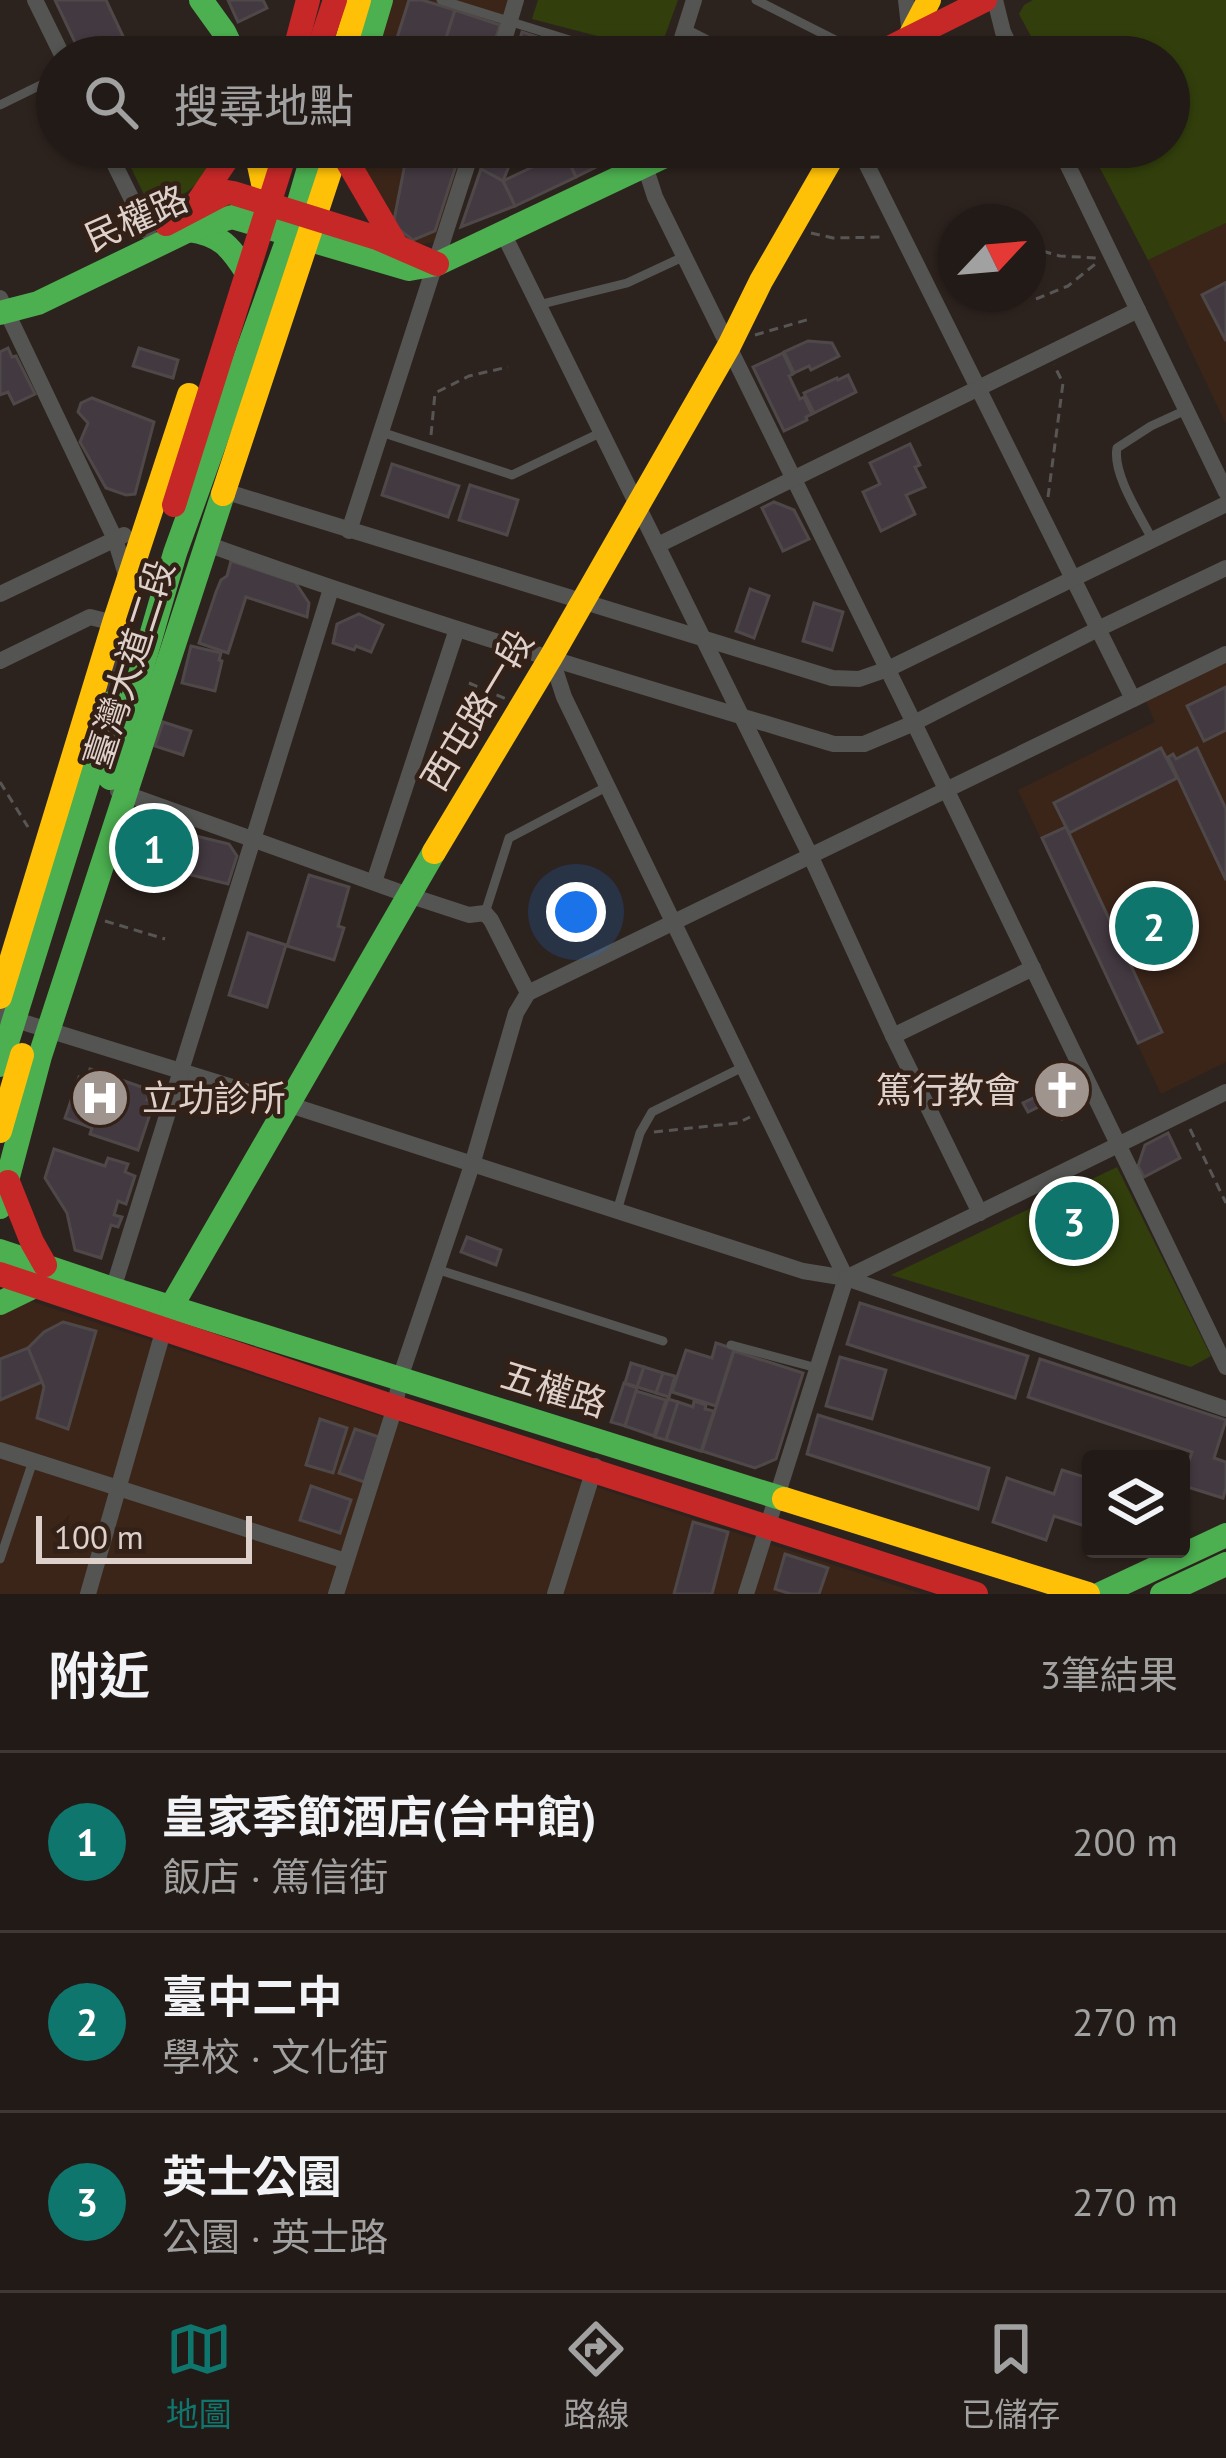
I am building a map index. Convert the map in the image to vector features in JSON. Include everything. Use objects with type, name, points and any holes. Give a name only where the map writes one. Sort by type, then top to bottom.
[{"type":"main road","points":[[299,36],[308,0]]},
{"type":"main road","points":[[323,36],[334,0]]},
{"type":"main road","points":[[348,36],[359,0]]},
{"type":"main road","points":[[370,36],[381,0]]},
{"type":"main road","points":[[910,36],[929,0]]},
{"type":"main road","points":[[910,36],[985,0]]},
{"type":"main road","points":[[203,4],[208,36]]},
{"type":"main road","points":[[203,4],[226,36]]},
{"type":"main road","points":[[222,168],[190,221],[226,240],[241,264]]},
{"type":"main road","name":"臺灣大道二段","points":[[97,783],[268,168]]},
{"type":"main road","points":[[277,168],[302,226]]},
{"type":"main road","name":"臺灣大道二段","points":[[0,1131],[44,854],[97,783],[207,544],[302,226],[312,168]]},
{"type":"main road","name":"臺灣大道二段","points":[[0,1065],[176,554],[328,168]]},
{"type":"main road","points":[[350,168],[394,243]]},
{"type":"main road","name":"民權路","points":[[2,307],[31,288],[148,232],[190,221],[257,213],[409,268],[437,264],[504,235],[626,168]]},
{"type":"main road","name":"西屯路一段","points":[[168,1318],[287,1104],[729,346],[826,168]]},
{"type":"main road","name":"民權路","points":[[2,307],[38,303],[190,221]]},
{"type":"main road","name":"民權路","points":[[302,226],[394,243],[437,264]]},
{"type":"main road","name":"臺灣大道二段","points":[[4,1195],[19,1018],[86,915],[115,623],[241,264]]},
{"type":"main road","points":[[0,1303],[41,1275],[22,1219],[4,1195]]},
{"type":"main road","name":"五權路","points":[[0,1251],[41,1275],[168,1318],[395,1407],[766,1526],[909,1583],[976,1594]]},
{"type":"main road","name":"五權路","points":[[0,1274],[41,1275],[113,1288],[168,1318],[400,1378],[1088,1594]]},
{"type":"main road","points":[[1100,1594],[1226,1534]]},
{"type":"main road","points":[[1162,1594],[1226,1564]]},
{"type":"street","points":[[35,0],[53,36]]},
{"type":"street","points":[[505,36],[517,0]]},
{"type":"street","points":[[684,36],[694,0]]},
{"type":"street","points":[[906,0],[910,36]]},
{"type":"street","points":[[995,0],[1005,36]]},
{"type":"street","points":[[116,168],[148,232]]},
{"type":"street","points":[[349,531],[467,168]]},
{"type":"street","points":[[649,168],[652,191],[683,257],[1226,1366]]},
{"type":"street","points":[[869,168],[1133,699]]},
{"type":"street","points":[[1068,168],[1226,492]]},
{"type":"street","points":[[504,235],[812,856],[980,1213]]},
{"type":"street","points":[[2,307],[115,539],[128,583]]},
{"type":"street","points":[[658,545],[1138,310]]},
{"type":"street","points":[[224,491],[706,641],[832,678],[859,679],[1226,504]]},
{"type":"street","points":[[0,593],[146,524]]},
{"type":"street","points":[[207,544],[457,629],[835,744],[864,744],[914,723],[1226,568]]},
{"type":"street","points":[[113,1288],[332,589]]},
{"type":"street","points":[[0,662],[89,617],[115,623]]},
{"type":"street","points":[[374,882],[457,629]]},
{"type":"street","points":[[335,1594],[516,1013],[529,993],[1226,654]]},
{"type":"street","points":[[551,657],[564,697],[846,1278],[746,1594]]},
{"type":"street","points":[[97,783],[408,895],[469,915],[484,914],[529,993]]},
{"type":"street","points":[[893,1036],[1033,968]]},
{"type":"street","points":[[19,1018],[803,1271],[846,1278],[1226,1409]]},
{"type":"street","points":[[846,1278],[1183,1114],[1224,1099]]},
{"type":"street","points":[[88,1594],[168,1318]]},
{"type":"street","points":[[555,1594],[601,1442]]},
{"type":"street","points":[[0,1450],[346,1561]]},
{"type":"lane","points":[[442,0],[555,36]]},
{"type":"lane","points":[[756,0],[828,36]]},
{"type":"lane","points":[[686,29],[700,36]]},
{"type":"lane","points":[[0,105],[36,87]]},
{"type":"lane","points":[[538,305],[627,283],[683,257]]},
{"type":"lane","points":[[1153,541],[1115,459],[1118,448],[1186,410]]},
{"type":"lane","points":[[381,432],[512,475],[602,432]]},
{"type":"lane","points":[[484,914],[508,838],[608,786]]},
{"type":"lane","points":[[617,1211],[640,1133],[652,1112],[743,1067]]},
{"type":"lane","points":[[436,1269],[663,1340]]},
{"type":"lane","points":[[731,1345],[817,1368]]},
{"type":"lane","points":[[0,1559],[33,1461]]},
{"type":"path","points":[[792,228],[833,238],[904,237]]},
{"type":"path","points":[[1046,252],[1095,259],[1110,254]]},
{"type":"path","points":[[1046,295],[1068,286],[1110,254]]},
{"type":"path","points":[[729,346],[810,319]]},
{"type":"path","points":[[1043,516],[1063,383],[1048,354]]},
{"type":"path","points":[[430,448],[435,393],[469,376],[508,367]]},
{"type":"path","points":[[469,683],[520,706]]},
{"type":"path","points":[[1,782],[44,854]]},
{"type":"path","points":[[86,915],[165,939]]},
{"type":"path","points":[[640,1133],[737,1123],[764,1111]]},
{"type":"path","points":[[1183,1114],[1226,1203]]},
{"type":"shaded area","points":[[391,0],[511,0],[500,36],[380,36]]},
{"type":"shaded area","points":[[458,168],[434,242],[415,246],[400,236],[361,170]]},
{"type":"shaded area","points":[[1226,223],[1226,424],[1148,260]]},
{"type":"shaded area","points":[[1226,663],[1226,1062],[1161,1094],[1018,790],[1155,722],[1145,699]]},
{"type":"shaded area","points":[[0,1291],[922,1594],[0,1594]]},
{"type":"green space","points":[[538,0],[678,0],[665,36],[597,36],[532,19]]},
{"type":"green space","points":[[1033,0],[1226,0],[1226,223],[1148,260],[1100,168],[1190,168],[1190,36],[1031,36],[1019,14]]},
{"type":"green space","points":[[131,168],[208,168],[191,188],[150,207]]},
{"type":"green space","points":[[1117,1167],[1211,1356],[1191,1367],[891,1275]]},
{"type":"building","points":[[55,0],[106,0],[123,36],[72,36]]},
{"type":"building","points":[[228,0],[263,0],[267,8],[238,22]]},
{"type":"building","points":[[409,0],[455,10],[447,36],[398,36]]},
{"type":"building","points":[[455,10],[500,25],[497,36],[447,36]]},
{"type":"building","points":[[455,168],[435,231],[413,240],[393,225],[404,169]]},
{"type":"building","points":[[481,168],[508,168],[503,181]]},
{"type":"building","points":[[530,168],[572,168],[576,177],[515,206],[503,181]]},
{"type":"building","points":[[572,168],[594,168],[576,177]]},
{"type":"building","points":[[481,169],[503,181],[515,206],[461,227]]},
{"type":"building","points":[[1226,286],[1226,341],[1202,295]]},
{"type":"building","points":[[808,341],[832,343],[839,356],[794,373],[784,352]]},
{"type":"building","points":[[8,348],[35,394],[14,404],[8,392],[0,395],[0,352]]},
{"type":"building","points":[[139,348],[178,360],[173,378],[133,366]]},
{"type":"building","points":[[783,353],[793,374],[789,376],[812,414],[784,431],[753,367]]},
{"type":"building","points":[[848,375],[856,392],[814,413],[804,393]]},
{"type":"building","points":[[92,398],[154,422],[135,494],[106,488],[80,442],[88,423],[78,412],[81,403]]},
{"type":"building","points":[[910,444],[925,487],[906,495],[915,514],[881,531],[863,492],[880,484],[870,463]]},
{"type":"building","points":[[392,464],[459,486],[448,517],[382,495]]},
{"type":"building","points":[[470,485],[518,500],[507,535],[459,520]]},
{"type":"building","points":[[774,502],[794,510],[809,539],[783,551],[762,508]]},
{"type":"building","points":[[231,561],[295,582],[309,603],[307,617],[246,597],[228,653],[199,643]]},
{"type":"building","points":[[750,589],[769,596],[754,638],[736,631]]},
{"type":"building","points":[[814,603],[843,612],[832,650],[803,641]]},
{"type":"building","points":[[359,614],[383,625],[371,652],[333,643],[337,624]]},
{"type":"building","points":[[115,629],[132,635],[90,766]]},
{"type":"building","points":[[191,646],[221,653],[215,691],[182,683]]},
{"type":"building","points":[[1226,687],[1226,730],[1204,741],[1187,706]]},
{"type":"building","points":[[163,722],[191,731],[183,755],[155,746]]},
{"type":"building","points":[[1161,748],[1177,778],[1069,833],[1054,803]]},
{"type":"building","points":[[1197,748],[1226,809],[1226,880],[1168,757],[1173,754],[1176,759]]},
{"type":"building","points":[[167,824],[187,838],[180,866],[158,859],[150,882],[117,871],[127,834],[141,826]]},
{"type":"building","points":[[1066,827],[1162,1032],[1138,1043],[1042,838]]},
{"type":"building","points":[[196,836],[229,844],[237,856],[228,884],[187,874]]},
{"type":"building","points":[[309,875],[349,887],[334,960],[287,946]]},
{"type":"building","points":[[248,933],[286,945],[267,1007],[229,995]]},
{"type":"building","points":[[90,1069],[150,1090],[147,1100],[154,1102],[138,1150],[90,1134],[92,1128],[65,1118],[79,1077],[86,1080]]},
{"type":"building","name":"篤行教會","points":[[1069,1081],[1083,1108],[1062,1119],[1053,1100],[1028,1112],[1023,1103]]},
{"type":"building","points":[[1168,1133],[1180,1158],[1144,1177],[1138,1166],[1145,1145]]},
{"type":"building","points":[[54,1149],[105,1166],[108,1158],[128,1164],[125,1172],[135,1176],[126,1204],[118,1201],[114,1215],[122,1217],[118,1227],[111,1225],[101,1258],[75,1250],[67,1213],[45,1178]]},
{"type":"building","points":[[467,1237],[501,1250],[496,1265],[461,1252]]},
{"type":"building","points":[[860,1303],[1028,1356],[1015,1398],[847,1344]]},
{"type":"building","points":[[63,1322],[96,1331],[68,1429],[37,1418],[44,1387],[28,1348]]},
{"type":"building","points":[[716,1343],[734,1349],[716,1406],[672,1392],[686,1350],[712,1358]]},
{"type":"building","points":[[28,1348],[42,1382],[0,1400],[0,1359]]},
{"type":"building","points":[[734,1351],[803,1373],[776,1459],[755,1468],[702,1451]]},
{"type":"building","points":[[840,1357],[886,1370],[872,1419],[826,1406]]},
{"type":"building","points":[[1040,1359],[1226,1420],[1214,1458],[1226,1462],[1223,1498],[1190,1488],[1190,1450],[1028,1397]]},
{"type":"building","points":[[631,1363],[644,1367],[637,1387],[625,1383]]},
{"type":"building","points":[[644,1367],[663,1373],[656,1393],[637,1387]]},
{"type":"building","points":[[663,1373],[675,1376],[669,1397],[656,1393]]},
{"type":"building","points":[[624,1383],[637,1388],[625,1426],[611,1422]]},
{"type":"building","points":[[636,1391],[666,1400],[654,1436],[625,1426]]},
{"type":"building","points":[[668,1399],[678,1402],[666,1440],[655,1437]]},
{"type":"building","points":[[694,1401],[714,1411],[701,1451],[666,1440],[678,1402],[693,1407]]},
{"type":"building","points":[[818,1415],[989,1468],[978,1509],[807,1454]]},
{"type":"building","points":[[320,1419],[347,1428],[333,1473],[306,1465]]},
{"type":"building","points":[[355,1429],[382,1438],[367,1483],[339,1473]]},
{"type":"building","points":[[1062,1470],[1082,1476],[1082,1525],[1054,1516],[1046,1540],[993,1522],[1007,1478],[1054,1494]]},
{"type":"building","points":[[311,1486],[351,1500],[340,1533],[300,1520]]},
{"type":"building","points":[[693,1522],[728,1532],[712,1594],[674,1594]]},
{"type":"building","points":[[785,1554],[828,1568],[819,1594],[775,1589]]},
{"type":"traffic: fast","points":[[201,0],[226,36]]},
{"type":"traffic: fast","points":[[370,36],[381,0]]},
{"type":"traffic: fast","points":[[110,778],[175,553],[309,168]]},
{"type":"traffic: fast","points":[[0,313],[38,303],[189,230],[232,217],[409,269],[437,264],[640,168]]},
{"type":"traffic: fast","points":[[189,230],[224,243],[247,273]]},
{"type":"traffic: fast","points":[[0,1207],[40,1056],[223,494]]},
{"type":"traffic: fast","points":[[0,1065],[113,702]]},
{"type":"traffic: fast","points":[[171,1307],[434,852]]},
{"type":"traffic: fast","points":[[0,1251],[784,1499]]},
{"type":"traffic: fast","points":[[0,1303],[37,1285]]},
{"type":"traffic: fast","points":[[1100,1594],[1226,1535]]},
{"type":"traffic: fast","points":[[1162,1594],[1226,1564]]},
{"type":"traffic: slow","points":[[348,36],[359,0]]},
{"type":"traffic: slow","points":[[910,36],[929,0]]},
{"type":"traffic: slow","points":[[260,168],[268,206]]},
{"type":"traffic: slow","points":[[223,494],[331,168]]},
{"type":"traffic: slow","points":[[434,852],[551,657],[826,168]]},
{"type":"traffic: slow","points":[[0,997],[189,395]]},
{"type":"traffic: slow","points":[[0,1131],[22,1055]]},
{"type":"traffic: slow","points":[[784,1499],[1088,1594]]},
{"type":"traffic: jam","points":[[299,36],[308,0]]},
{"type":"traffic: jam","points":[[323,36],[335,0]]},
{"type":"traffic: jam","points":[[913,36],[985,0]]},
{"type":"traffic: jam","points":[[196,205],[221,168]]},
{"type":"traffic: jam","points":[[174,505],[280,168]]},
{"type":"traffic: jam","points":[[351,168],[395,243]]},
{"type":"traffic: jam","points":[[166,224],[227,192],[377,238],[437,264]]},
{"type":"traffic: jam","points":[[8,1182],[45,1265]]},
{"type":"traffic: jam","points":[[0,1274],[976,1594]]},
{"type":"place","name":"皇家季節酒店(台中館)","points":[[154,848]]},
{"type":"place","name":"臺中二中","points":[[1154,926]]},
{"type":"place","name":"篤行教會","points":[[1062,1090]]},
{"type":"place","name":"立功診所","points":[[100,1098]]},
{"type":"place","name":"英士公園","points":[[1074,1221]]}]
